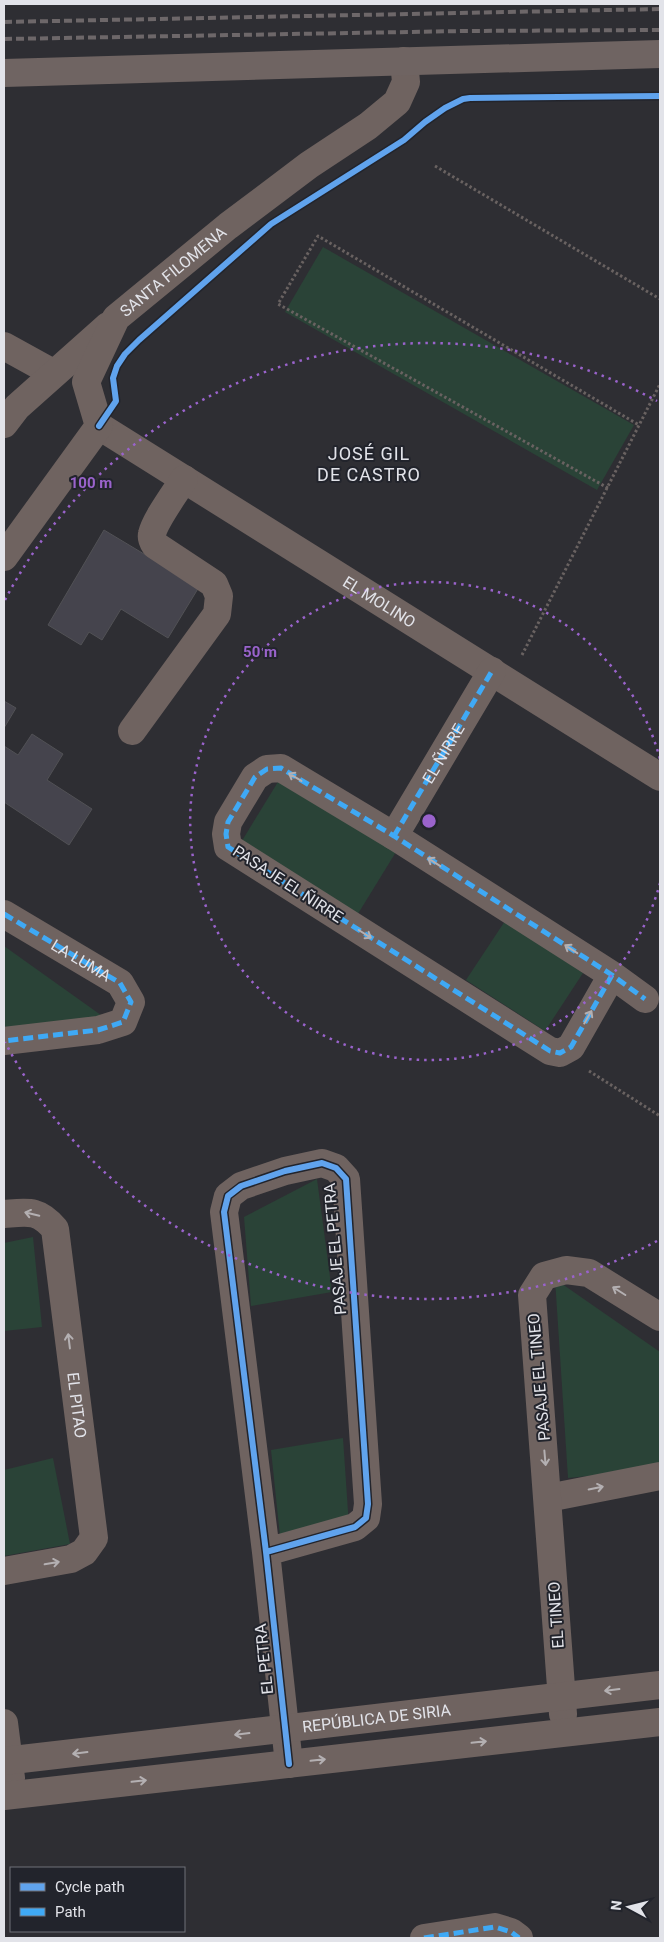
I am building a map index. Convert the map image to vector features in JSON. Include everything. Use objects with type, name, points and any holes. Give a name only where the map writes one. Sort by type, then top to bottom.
[{"type":"main road","points":[[4,73],[660,54]]},
{"type":"street","name":"SANTA FILOMENA","points":[[99,426],[86,382],[116,318],[228,226],[309,165],[368,126],[397,102],[406,82],[404,61]]},
{"type":"street","points":[[4,424],[17,407],[116,318]]},
{"type":"street","points":[[4,346],[53,373]]},
{"type":"street","points":[[4,557],[99,426]]},
{"type":"street","name":"EL MOLINO","points":[[99,426],[660,777]]},
{"type":"street","points":[[132,731],[217,614],[219,596],[214,584],[155,545],[152,540],[156,524],[184,478]]},
{"type":"street","name":"EL ÑIRRE","points":[[394,836],[500,676]]},
{"type":"street","name":"PASAJE EL ÑIRRE","points":[[560,1053],[550,1051],[228,847],[226,834],[228,822],[255,777],[267,769],[281,768],[394,836],[645,998]]},
{"type":"street","name":"LA LUMA","points":[[4,914],[120,983],[131,1002],[123,1022],[98,1030],[4,1041]]},
{"type":"street","points":[[560,1053],[571,1047],[612,975]]},
{"type":"street","name":"PASAJE EL PETRA","points":[[322,1163],[336,1168],[346,1178],[368,1504],[366,1518],[355,1527],[266,1552],[224,1212],[228,1196],[241,1186],[285,1171],[322,1163]]},
{"type":"street","name":"EL PITAO","points":[[4,1214],[29,1212],[45,1218],[55,1229],[94,1538],[84,1552],[71,1559],[4,1571]]},
{"type":"street","name":"PASAJE EL TINEO","points":[[548,1498],[532,1295],[544,1276],[566,1270],[589,1273],[660,1317]]},
{"type":"street","points":[[548,1498],[660,1476]]},
{"type":"street","name":"EL TINEO","points":[[548,1498],[564,1733]]},
{"type":"street","name":"EL PETRA","points":[[266,1552],[289,1764]]},
{"type":"street","name":"REPÚBLICA DE SIRIA","points":[[6,1761],[660,1685]]},
{"type":"street","points":[[4,1723],[9,1795],[660,1722]]},
{"type":"street","points":[[424,1938],[495,1927],[512,1932],[519,1938]]},
{"type":"path","points":[[435,166],[660,299]]},
{"type":"path","points":[[608,488],[278,304],[318,236],[639,425]]},
{"type":"path","points":[[500,676],[608,488],[660,384]]},
{"type":"path","points":[[560,1053],[660,1116]]},
{"type":"green space","points":[[323,247],[634,425],[597,490],[285,312]]},
{"type":"green space","points":[[281,777],[396,852],[356,917],[240,844]]},
{"type":"green space","points":[[505,921],[583,973],[545,1031],[466,980]]},
{"type":"green space","points":[[4,946],[105,1018],[4,1028]]},
{"type":"green space","points":[[317,1179],[332,1292],[251,1306],[244,1217]]},
{"type":"green space","points":[[33,1237],[42,1327],[4,1331],[4,1243]]},
{"type":"green space","points":[[555,1279],[660,1352],[660,1469],[568,1478]]},
{"type":"green space","points":[[343,1438],[349,1526],[280,1536],[271,1450]]},
{"type":"green space","points":[[53,1458],[70,1544],[4,1556],[4,1470]]},
{"type":"building","points":[[104,530],[199,587],[168,638],[121,609],[102,640],[89,632],[81,645],[48,625]]},
{"type":"building","points":[[4,701],[16,708],[4,728]]},
{"type":"building","points":[[32,734],[63,754],[47,780],[92,809],[69,845],[4,802],[4,746],[18,755]]},
{"type":"railway","points":[[4,22],[660,9]]},
{"type":"railway","points":[[4,39],[465,31],[660,30]]},
{"type":"marked path","points":[[394,836],[492,671]]},
{"type":"marked path","points":[[612,975],[571,1047],[560,1053],[550,1051],[228,847],[226,834],[228,822],[255,777],[267,769],[281,768],[394,836],[612,975],[645,999]]},
{"type":"marked path","points":[[4,914],[120,983],[131,1002],[123,1022],[98,1030],[4,1041]]},
{"type":"marked path","points":[[424,1938],[495,1927],[511,1932],[519,1938]]},
{"type":"cycle path","points":[[99,426],[116,401],[113,378],[117,366],[125,354],[139,340],[271,224],[404,140],[445,108],[463,99],[470,98],[660,96]]},
{"type":"cycle path","points":[[266,1552],[355,1527],[366,1518],[368,1504],[346,1179],[336,1168],[322,1163],[285,1171],[241,1186],[228,1196],[224,1212],[266,1552],[289,1764]]},
{"type":"district","name":"JOSÉ GIL DE CASTRO","points":[[369,463]]}]
